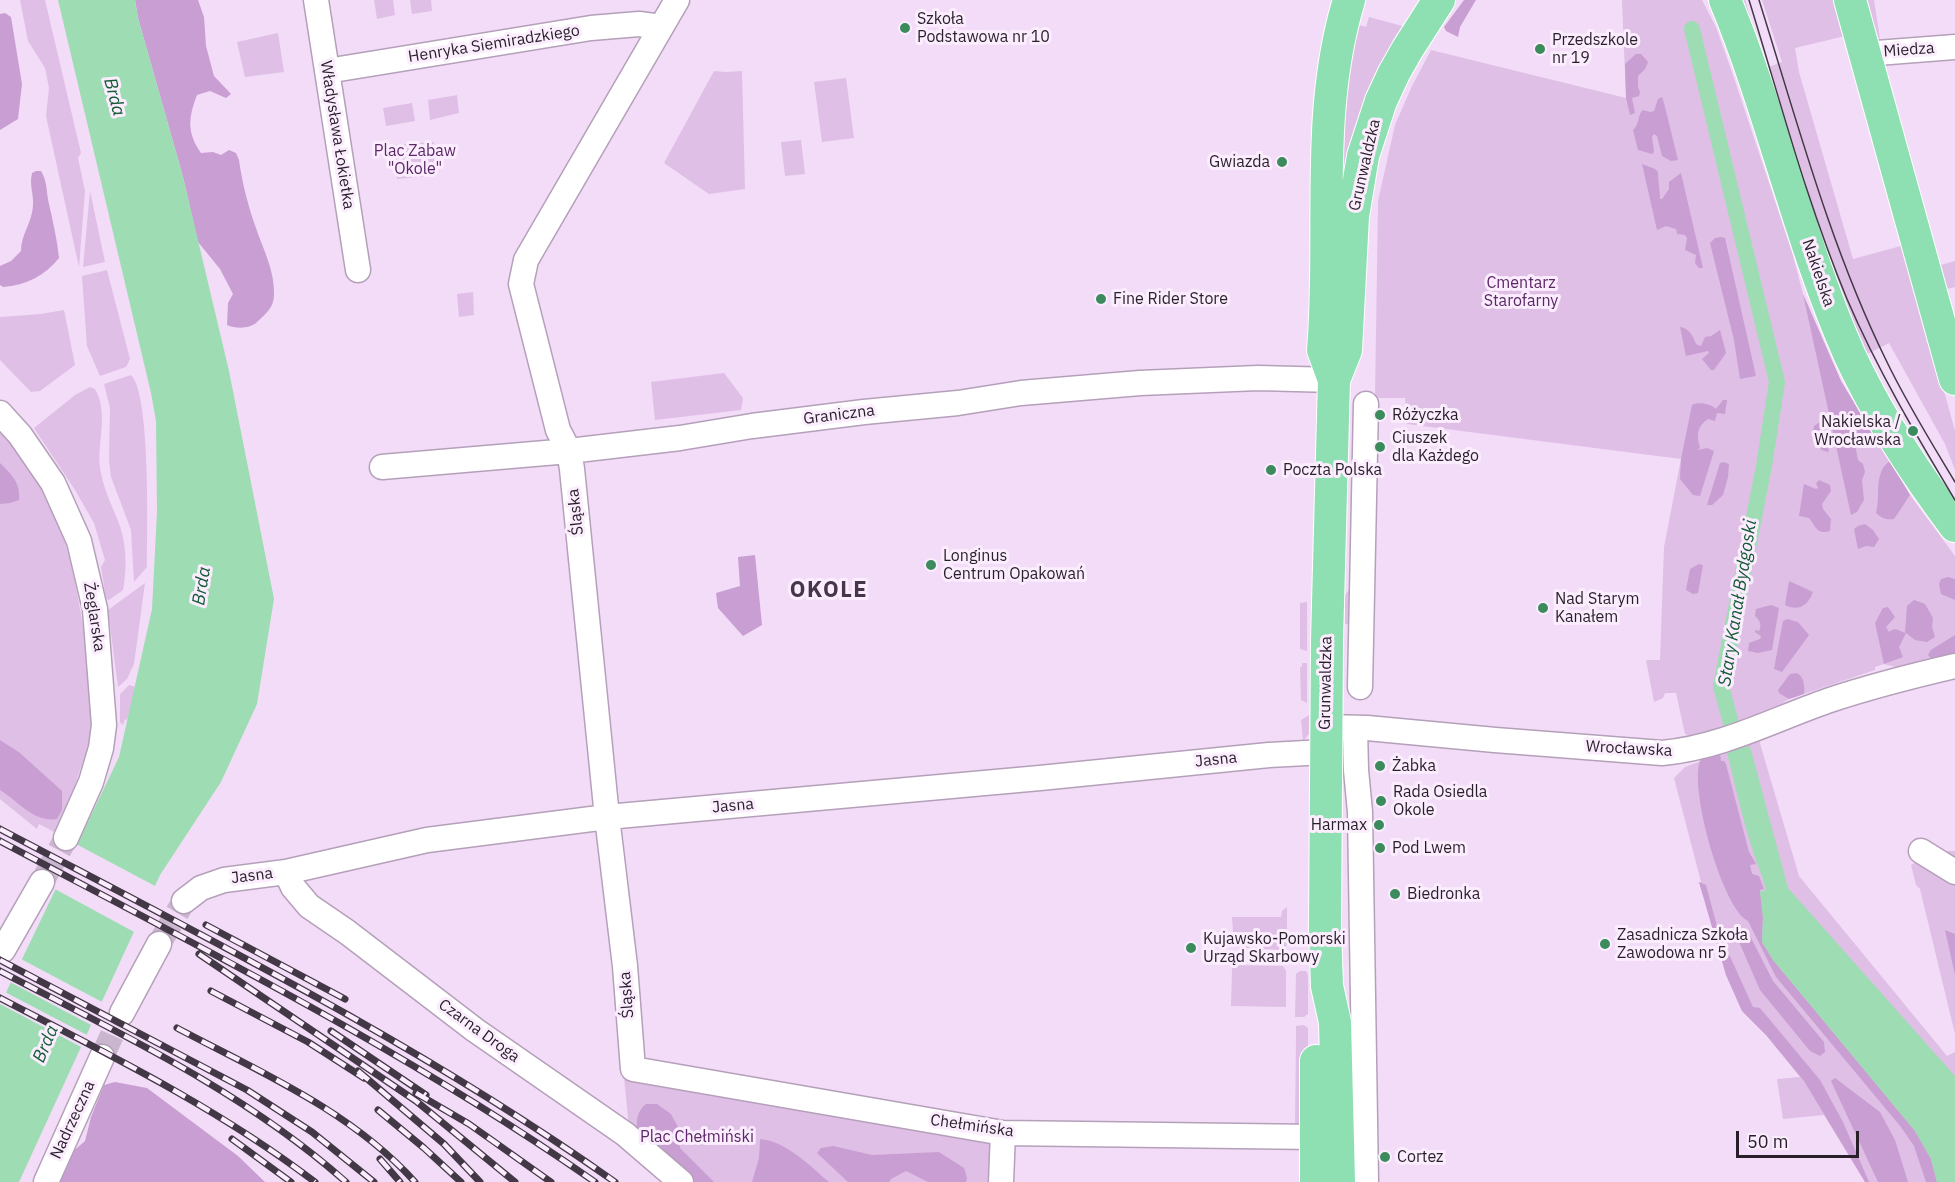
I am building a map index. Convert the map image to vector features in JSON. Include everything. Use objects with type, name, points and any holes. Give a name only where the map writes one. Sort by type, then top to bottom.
[{"type":"main road","name":"Grunwaldzka","points":[[1334,380],[1323,350],[1327,142],[1331,77],[1348,0]]},
{"type":"main road","name":"Grunwaldzka","points":[[1316,1182],[1317,1022],[1327,986],[1335,736],[1328,582],[1334,380],[1346,350],[1353,216],[1363,156],[1378,110],[1394,73],[1439,0]]},
{"type":"main road","name":"Nakielska","points":[[1725,0],[1818,275],[1843,340],[1892,434],[1955,526]]},
{"type":"main road","points":[[1850,0],[1955,379]]},
{"type":"main road","name":"Grunwaldzka","points":[[1327,986],[1335,1022],[1339,1182]]},
{"type":"street","name":"Władysława Łokietka","points":[[316,0],[358,270]]},
{"type":"street","name":"Śląska","points":[[633,1069],[625,966],[569,451],[558,430],[521,284],[526,260],[677,0]]},
{"type":"street","name":"Henryka Siemiradzkiego","points":[[327,71],[591,28],[639,24],[661,27]]},
{"type":"street","name":"Miedza","points":[[1864,54],[1955,47]]},
{"type":"street","name":"Graniczna","points":[[382,467],[569,451],[841,415],[958,403],[1021,393],[1140,383],[1258,378],[1334,380]]},
{"type":"street","points":[[1360,687],[1365,404]]},
{"type":"street","name":"Żeglarska","points":[[0,413],[21,435],[53,483],[80,541],[95,609],[104,724],[101,748],[91,782],[66,838]]},
{"type":"street","points":[[1328,582],[1362,583]]},
{"type":"street","name":"Wrocławska","points":[[1291,753],[1335,736],[1662,753],[1684,751],[1753,731],[1828,701],[1900,679],[1955,666]]},
{"type":"street","name":"Grunwaldzka","points":[[1335,736],[1356,770],[1360,812],[1366,1182]]},
{"type":"street","name":"Jasna","points":[[184,901],[201,888],[215,882],[286,872],[427,840],[607,817],[1291,753]]},
{"type":"street","points":[[1921,851],[1955,872]]},
{"type":"street","name":"Czarna Droga","points":[[286,872],[293,887],[309,906],[347,932],[475,1030],[625,1134],[681,1182]]},
{"type":"street","points":[[3,950],[42,882]]},
{"type":"street","points":[[122,1013],[159,944]]},
{"type":"street","name":"Nadrzeczna","points":[[46,1182],[102,1057]]},
{"type":"street","name":"Chełmińska","points":[[633,1069],[1003,1133],[1316,1137]]},
{"type":"street","points":[[1001,1182],[1003,1133]]},
{"type":"green space","points":[[20,0],[45,0],[81,153],[78,158],[85,191],[79,267],[46,116],[49,88],[45,68],[28,41]]},
{"type":"green space","points":[[374,0],[393,0],[395,15],[377,19]]},
{"type":"green space","points":[[410,0],[431,0],[432,11],[412,14]]},
{"type":"green space","name":"Cmentarz Starofarny","points":[[1622,0],[1702,0],[1716,27],[1734,78],[1792,252],[1803,294],[1841,381],[1910,495],[1955,556],[1955,658],[1899,668],[1884,664],[1875,667],[1875,670],[1789,699],[1767,713],[1692,736],[1685,734],[1676,693],[1665,693],[1663,698],[1654,702],[1646,660],[1660,660],[1664,547],[1681,459],[1407,424],[1405,398],[1375,398],[1378,201],[1395,125],[1431,50],[1626,98]]},
{"type":"green space","points":[[1734,0],[1745,0],[1766,68],[1782,62],[1762,0],[1838,0],[1845,36],[1795,48],[1799,72],[1853,259],[1901,246],[1955,431],[1955,470],[1945,444],[1889,343],[1860,358]]},
{"type":"green space","points":[[1867,0],[1874,0],[1880,39],[1871,26]]},
{"type":"green space","points":[[1369,17],[1410,28],[1335,273],[1336,115],[1359,25],[1366,27]]},
{"type":"green space","points":[[278,33],[284,72],[245,77],[237,42]]},
{"type":"green space","points":[[714,71],[742,71],[745,189],[709,194],[664,163]]},
{"type":"green space","points":[[846,78],[854,138],[822,142],[814,82]]},
{"type":"green space","points":[[457,95],[459,113],[430,120],[428,100]]},
{"type":"green space","points":[[412,103],[415,121],[386,126],[383,108]]},
{"type":"green space","points":[[801,140],[805,174],[785,176],[781,142]]},
{"type":"green space","name":"Plac Zabaw \"Okole\"","points":[[434,142],[437,175],[397,179],[394,145]]},
{"type":"green space","points":[[90,191],[105,262],[83,267]]},
{"type":"green space","points":[[1955,261],[1955,287],[1947,289],[1941,265]]},
{"type":"green space","points":[[107,270],[130,359],[126,367],[100,376],[87,346],[82,276]]},
{"type":"green space","points":[[473,292],[474,315],[459,317],[457,294]]},
{"type":"green space","points":[[64,310],[75,365],[40,391],[31,392],[0,360],[0,317]]},
{"type":"green space","points":[[724,373],[743,398],[741,410],[655,420],[651,382]]},
{"type":"green space","points":[[131,375],[137,387],[142,409],[147,497],[147,567],[134,582],[131,530],[111,477],[110,408],[104,384]]},
{"type":"green space","points":[[90,387],[95,389],[101,408],[99,458],[101,475],[121,529],[125,547],[123,590],[109,600],[106,599],[101,567],[105,560],[94,523],[34,428],[75,395]]},
{"type":"green space","points":[[0,430],[35,474],[59,524],[74,577],[91,672],[95,713],[93,730],[77,779],[74,806],[58,834],[39,824],[37,829],[0,799]]},
{"type":"green space","points":[[145,583],[134,664],[127,679],[118,687],[108,610]]},
{"type":"green space","points":[[1352,590],[1355,625],[1345,624],[1345,595]]},
{"type":"green space","points":[[1307,602],[1307,651],[1300,649],[1300,603]]},
{"type":"green space","points":[[1302,663],[1307,663],[1307,703],[1301,700],[1300,667]]},
{"type":"green space","points":[[129,685],[136,687],[127,720],[125,719],[123,725],[120,722],[120,694]]},
{"type":"green space","points":[[1309,715],[1309,734],[1303,741],[1301,720]]},
{"type":"green space","points":[[1759,740],[1799,876],[1947,1056],[1955,1052],[1955,1182],[1865,1182],[1824,1115],[1783,1119],[1777,1079],[1800,1077],[1766,1035],[1742,1011],[1726,975],[1699,882],[1701,882],[1674,778],[1685,767]]},
{"type":"green space","points":[[1935,851],[1955,851],[1955,1034],[1920,889],[1916,885],[1911,865]]},
{"type":"green space","points":[[1287,907],[1287,944],[1285,948],[1279,950],[1234,947],[1232,917],[1281,917],[1282,911]]},
{"type":"green space","points":[[1234,965],[1283,966],[1286,971],[1286,1007],[1231,1006]]},
{"type":"green space","points":[[1306,971],[1308,975],[1308,1014],[1304,1017],[1295,1017],[1296,974]]},
{"type":"green space","points":[[1304,1025],[1308,1028],[1308,1112],[1306,1119],[1299,1127],[1295,1126],[1296,1026]]},
{"type":"green space","name":"Plac Chełmiński","points":[[624,1077],[795,1109],[990,1141],[990,1182],[681,1182],[630,1139]]},
{"type":"shaded area","points":[[135,0],[198,0],[204,17],[206,46],[214,76],[231,94],[226,98],[210,91],[197,95],[192,111],[191,132],[201,153],[213,152],[221,155],[229,150],[236,153],[250,211],[273,277],[273,303],[266,313],[251,326],[239,328],[227,325],[228,303],[233,294],[220,269],[198,242],[183,177],[138,18]]},
{"type":"shaded area","points":[[1464,0],[1476,0],[1460,27],[1458,37],[1446,31],[1444,27]]},
{"type":"shaded area","points":[[5,13],[11,17],[22,84],[18,119],[0,130],[0,14]]},
{"type":"shaded area","points":[[1636,54],[1641,54],[1648,62],[1638,76],[1640,92],[1639,96],[1632,98],[1635,113],[1630,115],[1626,98],[1625,64]]},
{"type":"shaded area","points":[[1662,97],[1678,160],[1671,161],[1662,156],[1657,136],[1654,134],[1652,154],[1638,150],[1633,130],[1640,114],[1643,110],[1654,111],[1658,99]]},
{"type":"shaded area","points":[[1642,164],[1658,172],[1660,199],[1669,189],[1669,182],[1681,173],[1703,268],[1699,268],[1695,263],[1696,255],[1685,250],[1687,238],[1685,235],[1677,234],[1676,229],[1666,226],[1657,230]]},
{"type":"shaded area","points":[[41,171],[45,180],[59,258],[48,270],[34,278],[3,287],[0,285],[0,266],[11,261],[21,251],[31,218],[33,202],[31,178],[32,173]]},
{"type":"shaded area","points":[[1715,238],[1725,238],[1756,376],[1740,379],[1734,340],[1710,243]]},
{"type":"shaded area","points":[[1803,294],[1841,381],[1877,441],[1873,446],[1868,446],[1860,440],[1855,444],[1858,460],[1863,464],[1865,472],[1862,480],[1864,500],[1857,512],[1851,515]]},
{"type":"shaded area","points":[[1680,327],[1688,331],[1696,344],[1701,346],[1705,337],[1720,330],[1726,353],[1714,370],[1711,370],[1702,359],[1709,353],[1708,351],[1686,356]]},
{"type":"shaded area","points":[[1723,400],[1727,400],[1725,414],[1717,413],[1715,421],[1708,419],[1698,431],[1700,447],[1698,450],[1707,448],[1714,451],[1700,496],[1693,495],[1680,479],[1681,459],[1692,405],[1705,404],[1716,409]]},
{"type":"shaded area","points":[[1822,421],[1829,452],[1821,450],[1818,440],[1812,438],[1814,426]]},
{"type":"shaded area","points":[[1890,461],[1910,495],[1894,519],[1884,518],[1876,513],[1879,478],[1881,471]]},
{"type":"shaded area","points":[[0,463],[17,484],[19,500],[0,504]]},
{"type":"shaded area","points":[[1720,463],[1729,464],[1723,495],[1712,505],[1707,505]]},
{"type":"shaded area","points":[[1819,480],[1830,485],[1831,491],[1822,504],[1831,519],[1830,531],[1825,532],[1819,531],[1809,518],[1799,516],[1804,484],[1816,489],[1818,488],[1816,483]]},
{"type":"shaded area","points":[[1865,524],[1879,539],[1874,547],[1866,546],[1858,549],[1854,529]]},
{"type":"shaded area","points":[[755,555],[762,625],[743,636],[718,608],[716,593],[740,586],[738,557]]},
{"type":"shaded area","points":[[1699,564],[1703,565],[1698,593],[1693,594],[1686,590],[1690,569]]},
{"type":"shaded area","points":[[1948,577],[1955,579],[1955,600],[1941,594],[1939,584],[1941,579]]},
{"type":"shaded area","points":[[1789,581],[1813,592],[1806,604],[1795,608],[1785,605]]},
{"type":"shaded area","points":[[1914,600],[1925,604],[1933,618],[1932,627],[1935,637],[1927,642],[1915,640],[1906,633],[1899,647],[1903,657],[1884,664],[1875,623],[1883,608],[1888,607],[1895,617],[1886,627],[1889,632],[1895,629],[1905,633],[1907,606]]},
{"type":"shaded area","points":[[1771,605],[1779,608],[1772,650],[1758,653],[1748,651],[1749,643],[1760,639],[1761,636],[1755,632],[1755,630],[1759,631],[1760,626],[1755,616],[1756,609]]},
{"type":"shaded area","points":[[1787,619],[1798,622],[1809,635],[1782,672],[1774,669],[1783,621]]},
{"type":"shaded area","points":[[1955,635],[1955,658],[1935,663],[1928,655],[1931,650]]},
{"type":"shaded area","points":[[1797,673],[1804,682],[1804,694],[1789,699],[1778,690],[1790,674]]},
{"type":"shaded area","points":[[0,740],[20,753],[62,791],[62,810],[57,819],[41,818],[0,790]]},
{"type":"shaded area","points":[[1720,752],[1721,761],[1726,764],[1749,852],[1756,864],[1750,865],[1752,874],[1759,876],[1764,889],[1760,890],[1763,917],[1762,942],[1773,960],[1915,1131],[1931,1159],[1937,1182],[1926,1182],[1914,1146],[1901,1127],[1776,977],[1748,921],[1738,912],[1728,894],[1710,846],[1699,796],[1700,761],[1706,756]]},
{"type":"shaded area","points":[[1699,882],[1706,885],[1718,930],[1753,1007],[1760,1008],[1820,1080],[1843,1122],[1869,1182],[1865,1182],[1804,1081],[1766,1035],[1742,1011],[1726,975]]},
{"type":"shaded area","points":[[1945,930],[1955,934],[1955,975]]},
{"type":"shaded area","points":[[1744,931],[1750,936],[1773,981],[1824,1042],[1825,1052],[1820,1056],[1810,1051],[1760,990],[1736,935]]},
{"type":"shaded area","points":[[1835,1078],[1880,1112],[1895,1140],[1908,1182],[1878,1182],[1831,1081]]},
{"type":"shaded area","points":[[115,1082],[147,1088],[238,1156],[265,1182],[58,1182],[62,1161],[85,1141],[91,1117],[104,1085]]},
{"type":"shaded area","points":[[646,1104],[657,1104],[671,1114],[678,1127],[680,1148],[714,1182],[688,1182],[645,1144],[639,1135],[637,1125],[638,1115]]},
{"type":"shaded area","points":[[760,1139],[788,1149],[829,1182],[752,1182],[759,1158]]},
{"type":"shaded area","points":[[833,1146],[872,1155],[939,1152],[964,1168],[966,1182],[928,1182],[906,1171],[889,1182],[848,1182],[817,1153],[821,1148]]},
{"type":"water","name":"Brda","points":[[58,0],[135,0],[138,18],[183,177],[229,371],[274,599],[257,704],[221,782],[160,875],[19,1182],[0,1182],[0,1005],[119,757],[152,609],[157,512],[156,421],[151,393]]},
{"type":"water","points":[[1750,746],[1788,888],[1955,1076],[1955,1182],[1937,1182],[1931,1159],[1915,1131],[1773,960],[1762,942],[1763,917],[1760,892],[1766,890],[1745,824],[1727,753]]},
{"type":"pier","points":[[74,843],[157,887],[136,933],[53,888]]},
{"type":"pier","points":[[19,958],[104,1003],[93,1026],[8,981]]},
{"type":"pier","points":[[3,991],[89,1036],[83,1048],[0,1004]]},
{"type":"waterway","name":"Stary Kanał Bydgoski","points":[[1692,29],[1777,382],[1764,466],[1721,686],[1737,746]]},
{"type":"tunnel","points":[[42,882],[66,838]]},
{"type":"tunnel","points":[[159,944],[184,901]]},
{"type":"tunnel","points":[[102,1057],[122,1013]]},
{"type":"tram line","points":[[1749,0],[1819,226],[1847,299],[1884,376],[1955,500]]},
{"type":"tram line","points":[[1759,0],[1816,183],[1848,273],[1894,376],[1955,482]]},
{"type":"railway","points":[[0,829],[235,953],[390,1039],[541,1132],[615,1182]]},
{"type":"railway","points":[[0,841],[303,1002],[451,1088],[595,1182]]},
{"type":"railway","points":[[206,925],[345,999]]},
{"type":"railway","points":[[199,954],[416,1101],[515,1182]]},
{"type":"railway","points":[[0,960],[247,1090],[312,1132],[374,1182]]},
{"type":"railway","points":[[0,971],[135,1041],[224,1092],[307,1150],[346,1182]]},
{"type":"railway","points":[[211,991],[308,1042],[364,1078]]},
{"type":"railway","points":[[0,998],[162,1083],[240,1130],[315,1182]]},
{"type":"railway","points":[[177,1028],[272,1077],[333,1114],[390,1157],[415,1182]]},
{"type":"railway","points":[[331,1031],[426,1095]]},
{"type":"railway","points":[[358,1071],[444,1144],[480,1182]]},
{"type":"railway","points":[[416,1093],[469,1124],[551,1182]]},
{"type":"railway","points":[[378,1110],[461,1182]]},
{"type":"railway","points":[[232,1139],[291,1182]]},
{"type":"railway","points":[[380,1159],[400,1182]]},
{"type":"place","name":"Szkoła Podstawowa nr 10","points":[[905,28]]},
{"type":"place","name":"Przedszkole nr 19","points":[[1540,49]]},
{"type":"place","name":"Gwiazda","points":[[1282,162]]},
{"type":"place","name":"Fine Rider Store","points":[[1101,299]]},
{"type":"place","name":"Różyczka","points":[[1380,415]]},
{"type":"place","name":"Nakielska / Wrocławska","points":[[1913,431]]},
{"type":"place","name":"Ciuszek dla Każdego","points":[[1380,447]]},
{"type":"place","name":"Poczta Polska","points":[[1271,470]]},
{"type":"place","name":"Longinus Centrum Opakowań","points":[[931,565]]},
{"type":"place","name":"Nad Starym Kanałem","points":[[1543,608]]},
{"type":"place","name":"Żabka","points":[[1380,766]]},
{"type":"place","name":"Rada Osiedla Okole","points":[[1381,801]]},
{"type":"place","name":"Harmax","points":[[1379,825]]},
{"type":"place","name":"Pod Lwem","points":[[1380,848]]},
{"type":"place","name":"Biedronka","points":[[1395,894]]},
{"type":"place","name":"Zasadnicza Szkoła Zawodowa nr 5","points":[[1605,944]]},
{"type":"place","name":"Kujawsko-Pomorski Urząd Skarbowy","points":[[1191,948]]},
{"type":"place","name":"Cortez","points":[[1385,1157]]},
{"type":"district","name":"OKOLE","points":[[829,591]]}]
